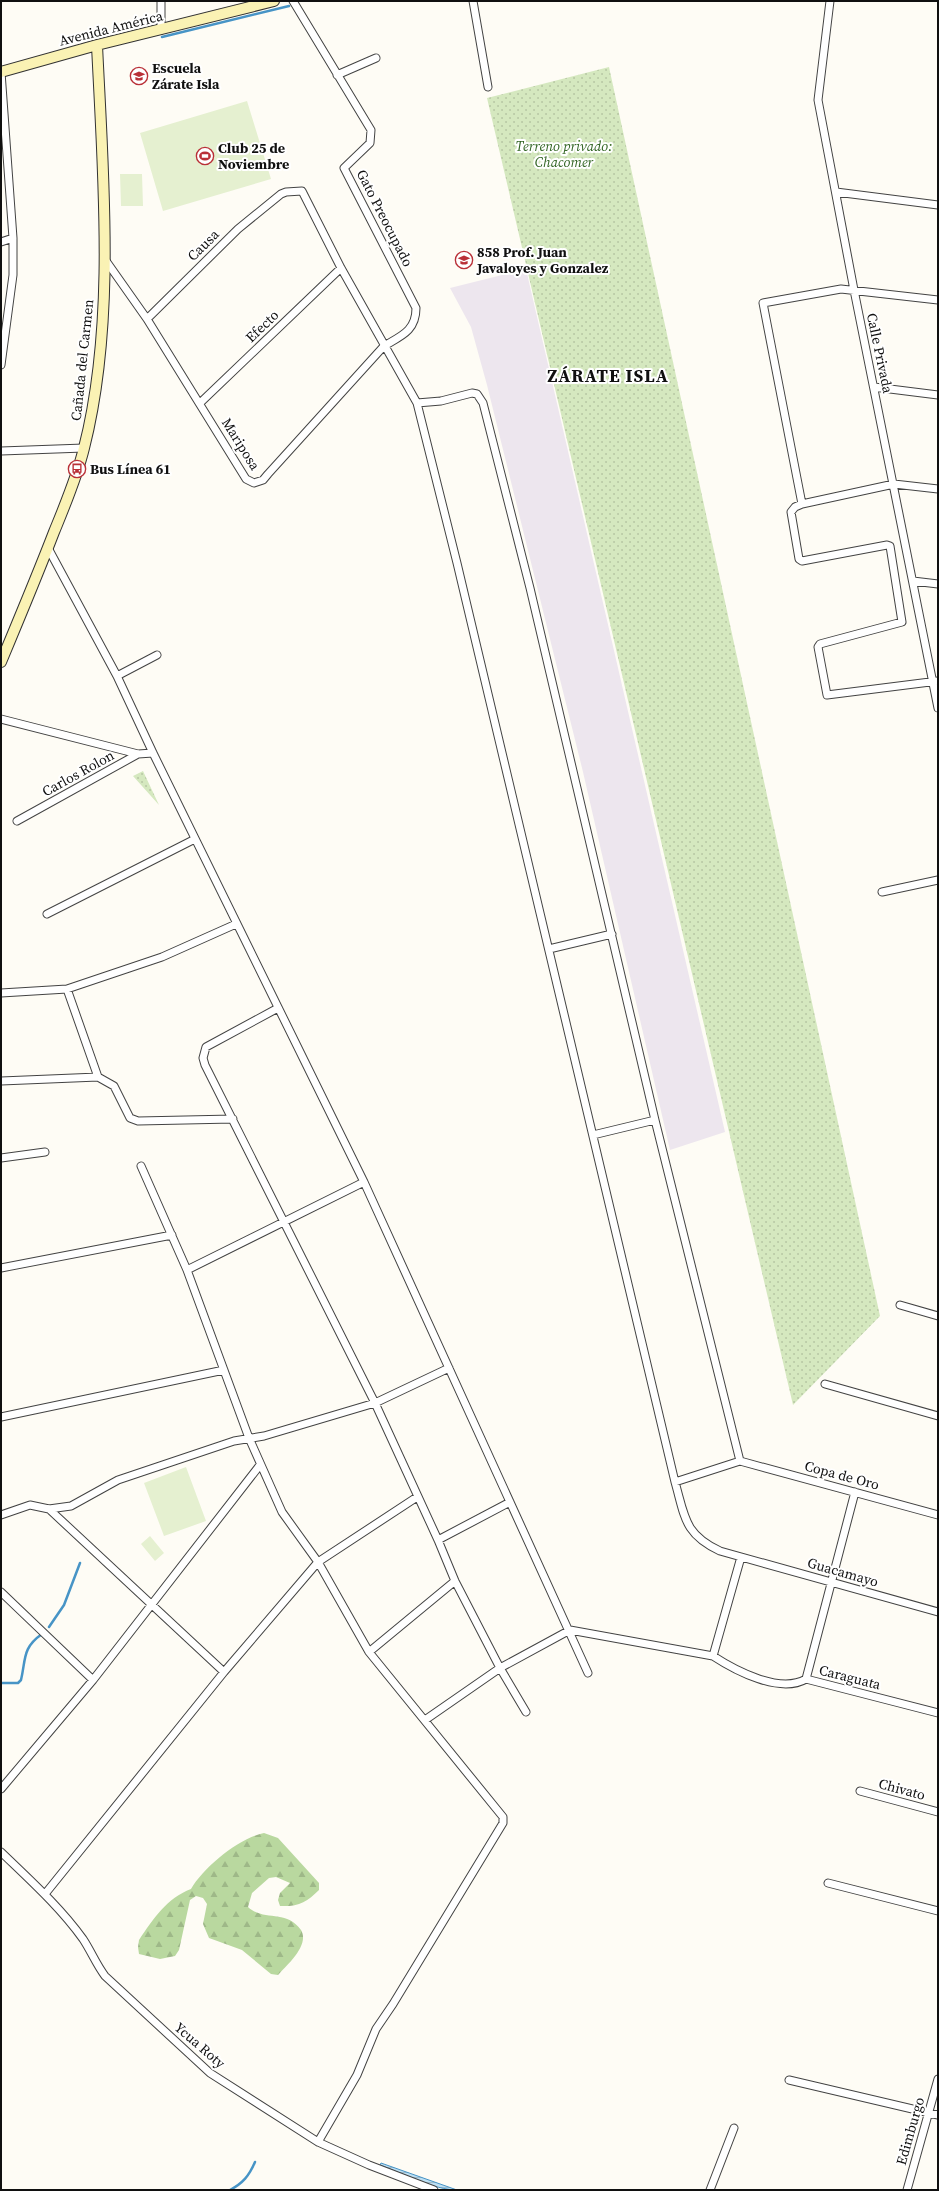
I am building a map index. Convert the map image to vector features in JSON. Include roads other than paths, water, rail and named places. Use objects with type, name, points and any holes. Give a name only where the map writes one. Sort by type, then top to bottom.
[{"type":"street","points":[[161,1],[161,30]]},
{"type":"street","name":"Avenida América","points":[[1,72],[97,45],[274,1]]},
{"type":"street","name":"Gato Preocupado","points":[[293,1],[371,130],[372,137],[370,143],[344,168],[416,308],[416,319],[414,324],[405,333],[384,346]]},
{"type":"street","points":[[473,1],[488,87]]},
{"type":"street","name":"Calle Privada","points":[[830,1],[818,100],[854,290],[913,581],[935,681],[938,708]]},
{"type":"street","name":"Cañada del Carmen","points":[[1,662],[4,649],[48,548],[71,490],[84,448],[96,390],[104,258],[97,45]]},
{"type":"street","points":[[337,75],[376,58]]},
{"type":"street","points":[[1,72],[13,238],[13,276],[1,365]]},
{"type":"street","name":"Guacamayo","points":[[281,194],[293,191],[302,191],[341,268],[417,403],[457,563],[675,1482],[688,1527],[704,1544],[720,1551],[938,1612]]},
{"type":"street","points":[[836,192],[938,205]]},
{"type":"street","name":"Causa","points":[[147,319],[238,229],[281,194]]},
{"type":"street","points":[[1,242],[13,238]]},
{"type":"street","name":"Mariposa","points":[[104,258],[147,319],[246,479],[258,482],[268,474],[384,346]]},
{"type":"street","name":"Efecto","points":[[200,403],[341,268]]},
{"type":"street","points":[[802,504],[762,305],[766,301],[841,289],[854,290],[870,294],[938,300]]},
{"type":"street","points":[[874,387],[938,395]]},
{"type":"street","points":[[417,403],[441,401],[472,393],[477,394],[483,402],[656,1120],[740,1461],[675,1482]]},
{"type":"street","points":[[1,451],[84,448]]},
{"type":"street","points":[[935,681],[827,695],[818,645],[901,623],[902,618],[890,545],[804,562],[800,561],[791,512],[795,507],[802,504],[894,484],[938,489]]},
{"type":"street","points":[[48,548],[117,676],[152,753],[364,1182],[570,1630],[588,1673]]},
{"type":"street","points":[[913,581],[938,584]]},
{"type":"street","points":[[117,676],[157,655]]},
{"type":"street","points":[[1,719],[138,754]]},
{"type":"street","name":"Carlos Rolon","points":[[17,821],[138,754],[152,753]]},
{"type":"street","points":[[47,914],[195,839]]},
{"type":"street","points":[[882,892],[938,880]]},
{"type":"street","points":[[1,993],[67,989],[162,957],[236,924]]},
{"type":"street","points":[[549,949],[612,934]]},
{"type":"street","points":[[67,989],[98,1076]]},
{"type":"street","points":[[278,1008],[206,1047],[203,1058],[205,1065],[375,1403],[438,1540],[455,1581],[500,1668],[526,1712]]},
{"type":"street","points":[[1,1081],[98,1076],[114,1086],[130,1118],[138,1121],[233,1119]]},
{"type":"street","points":[[593,1135],[656,1120]]},
{"type":"street","points":[[1,1158],[45,1152]]},
{"type":"street","points":[[142,1166],[187,1270],[249,1438],[282,1512],[318,1562],[369,1652],[425,1720],[453,1757],[503,1814],[503,1823],[393,2004],[381,2020],[356,2076],[318,2142]]},
{"type":"street","points":[[187,1270],[364,1182]]},
{"type":"street","points":[[1,1268],[172,1235]]},
{"type":"street","points":[[900,1305],[938,1316]]},
{"type":"street","points":[[1,1515],[30,1505],[49,1509],[71,1506],[118,1480],[234,1441],[264,1436],[375,1403],[449,1368]]},
{"type":"street","points":[[1,1417],[224,1370]]},
{"type":"street","points":[[825,1384],[938,1416]]},
{"type":"street","name":"Copa de Oro","points":[[740,1461],[938,1515]]},
{"type":"street","points":[[1,1789],[93,1680],[260,1465]]},
{"type":"street","points":[[806,1679],[855,1492]]},
{"type":"street","points":[[45,1894],[224,1672],[318,1562],[417,1497]]},
{"type":"street","points":[[438,1540],[510,1502]]},
{"type":"street","points":[[49,1509],[224,1672]]},
{"type":"street","points":[[425,1720],[500,1668],[570,1630],[714,1656],[741,1558]]},
{"type":"street","points":[[369,1652],[455,1581]]},
{"type":"street","points":[[1,1592],[93,1680]]},
{"type":"street","name":"Caraguata","points":[[714,1656],[728,1666],[766,1680],[784,1684],[798,1683],[806,1679],[938,1712]]},
{"type":"street","name":"Chivato","points":[[860,1791],[938,1812]]},
{"type":"street","name":"Ycua Roty","points":[[1,1852],[45,1894],[84,1940],[94,1961],[105,1976],[210,2073],[318,2142],[369,2165],[434,2190]]},
{"type":"street","points":[[828,1883],[938,1909]]},
{"type":"street","name":"Edimburgo","points":[[907,2190],[938,2079]]},
{"type":"street","points":[[789,2080],[938,2115]]},
{"type":"street","points":[[710,2190],[734,2128]]},
{"type":"water","points":[[381,2163],[457,2190],[428,2184],[380,2165]]},
{"type":"waterway","points":[[162,37],[289,6]]},
{"type":"waterway","points":[[49,1627],[64,1605],[80,1563]]},
{"type":"waterway","points":[[1,1683],[18,1683],[21,1680],[28,1649],[31,1644],[42,1634]]},
{"type":"waterway","points":[[230,2190],[239,2185],[245,2179],[255,2162]]},
{"type":"place","name":"Escuela Zárate Isla","points":[[139,76]]},
{"type":"place","name":"Club 25 de Noviembre","points":[[205,156]]},
{"type":"place","name":"858 Prof. Juan Javaloyes y Gonzalez","points":[[464,260]]},
{"type":"place","name":"Bus Línea 61","points":[[77,469]]},
{"type":"district","name":"ZÁRATE ISLA","points":[[608,375]]},
{"type":"park label","name":"Terreno privado: Chacomer","points":[[564,154]]}]
